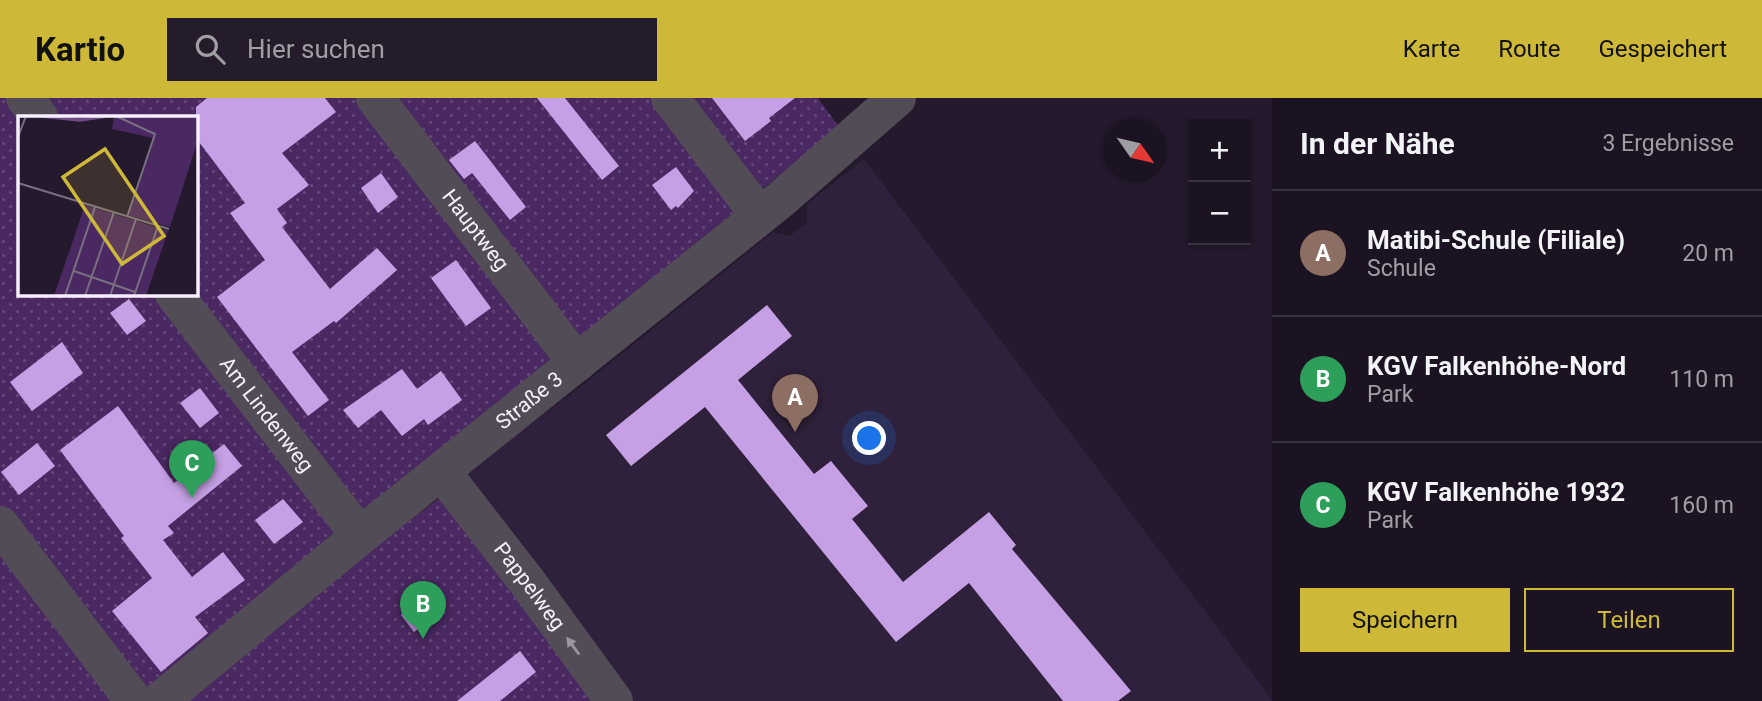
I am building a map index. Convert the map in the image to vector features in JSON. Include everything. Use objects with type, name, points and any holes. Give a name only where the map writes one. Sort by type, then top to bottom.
[{"type":"street","points":[[25,98],[38,116]]},
{"type":"street","name":"Hauptweg","points":[[375,98],[577,363]]},
{"type":"street","points":[[670,98],[760,216]]},
{"type":"street","name":"Straße 3","points":[[160,701],[360,536],[760,216],[897,98]]},
{"type":"street","name":"Am Lindenweg","points":[[176,296],[360,536]]},
{"type":"street","name":"Pappelweg","points":[[442,471],[614,701]]},
{"type":"street","points":[[0,525],[134,701]]},
{"type":"shaded area","points":[[0,98],[818,98],[839,127],[133,701],[0,701]]},
{"type":"shaded area","points":[[864,159],[1272,701],[634,701],[462,475],[579,388],[773,232],[790,236],[807,222],[807,204]]},
{"type":"shaded area","points":[[462,475],[634,701],[183,701],[335,577],[453,488]]},
{"type":"building","points":[[207,98],[325,98],[336,112],[282,153],[309,185],[277,209],[287,223],[282,227],[330,289],[377,248],[397,270],[336,323],[334,321],[292,352],[329,400],[308,416],[217,297],[265,260],[230,213],[245,203],[198,141],[196,107]]},
{"type":"building","points":[[537,98],[565,98],[619,166],[602,180]]},
{"type":"building","points":[[712,98],[795,98],[745,141]]},
{"type":"building","points":[[475,141],[526,207],[510,220],[472,173],[464,179],[449,160]]},
{"type":"building","points":[[676,167],[694,191],[678,208],[676,206],[671,210],[652,185]]},
{"type":"building","points":[[381,173],[398,197],[378,213],[361,188]]},
{"type":"building","points":[[456,260],[491,308],[466,326],[431,278]]},
{"type":"building","points":[[129,299],[146,321],[127,335],[110,313]]},
{"type":"building","points":[[767,305],[792,336],[738,380],[814,474],[831,461],[868,506],[852,519],[903,582],[989,512],[1016,545],[1012,549],[1131,691],[1118,701],[1063,701],[969,583],[896,642],[705,407],[631,466],[606,435]]},
{"type":"building","points":[[62,342],[83,373],[32,411],[10,382]]},
{"type":"building","points":[[402,369],[417,389],[441,371],[462,400],[428,425],[424,419],[402,436],[381,410],[358,428],[343,410]]},
{"type":"building","points":[[200,388],[219,413],[200,428],[180,403]]},
{"type":"building","points":[[118,406],[174,483],[224,444],[242,466],[168,526],[174,533],[163,540],[192,577],[223,552],[245,580],[195,617],[208,633],[161,672],[112,611],[152,578],[60,450]]},
{"type":"building","points":[[37,443],[55,466],[19,495],[1,472]]},
{"type":"building","points":[[283,499],[303,522],[274,544],[255,520]]},
{"type":"building","points":[[422,599],[434,617],[414,632],[401,615]]},
{"type":"building","points":[[520,651],[536,672],[500,701],[457,701]]},
{"type":"place","name":"Matibi-Schule (Filiale)","points":[[795,432]]},
{"type":"place","name":"KGV Falkenhöhe 1932","points":[[192,498]]},
{"type":"place","name":"KGV Falkenhöhe-Nord","points":[[423,639]]}]
